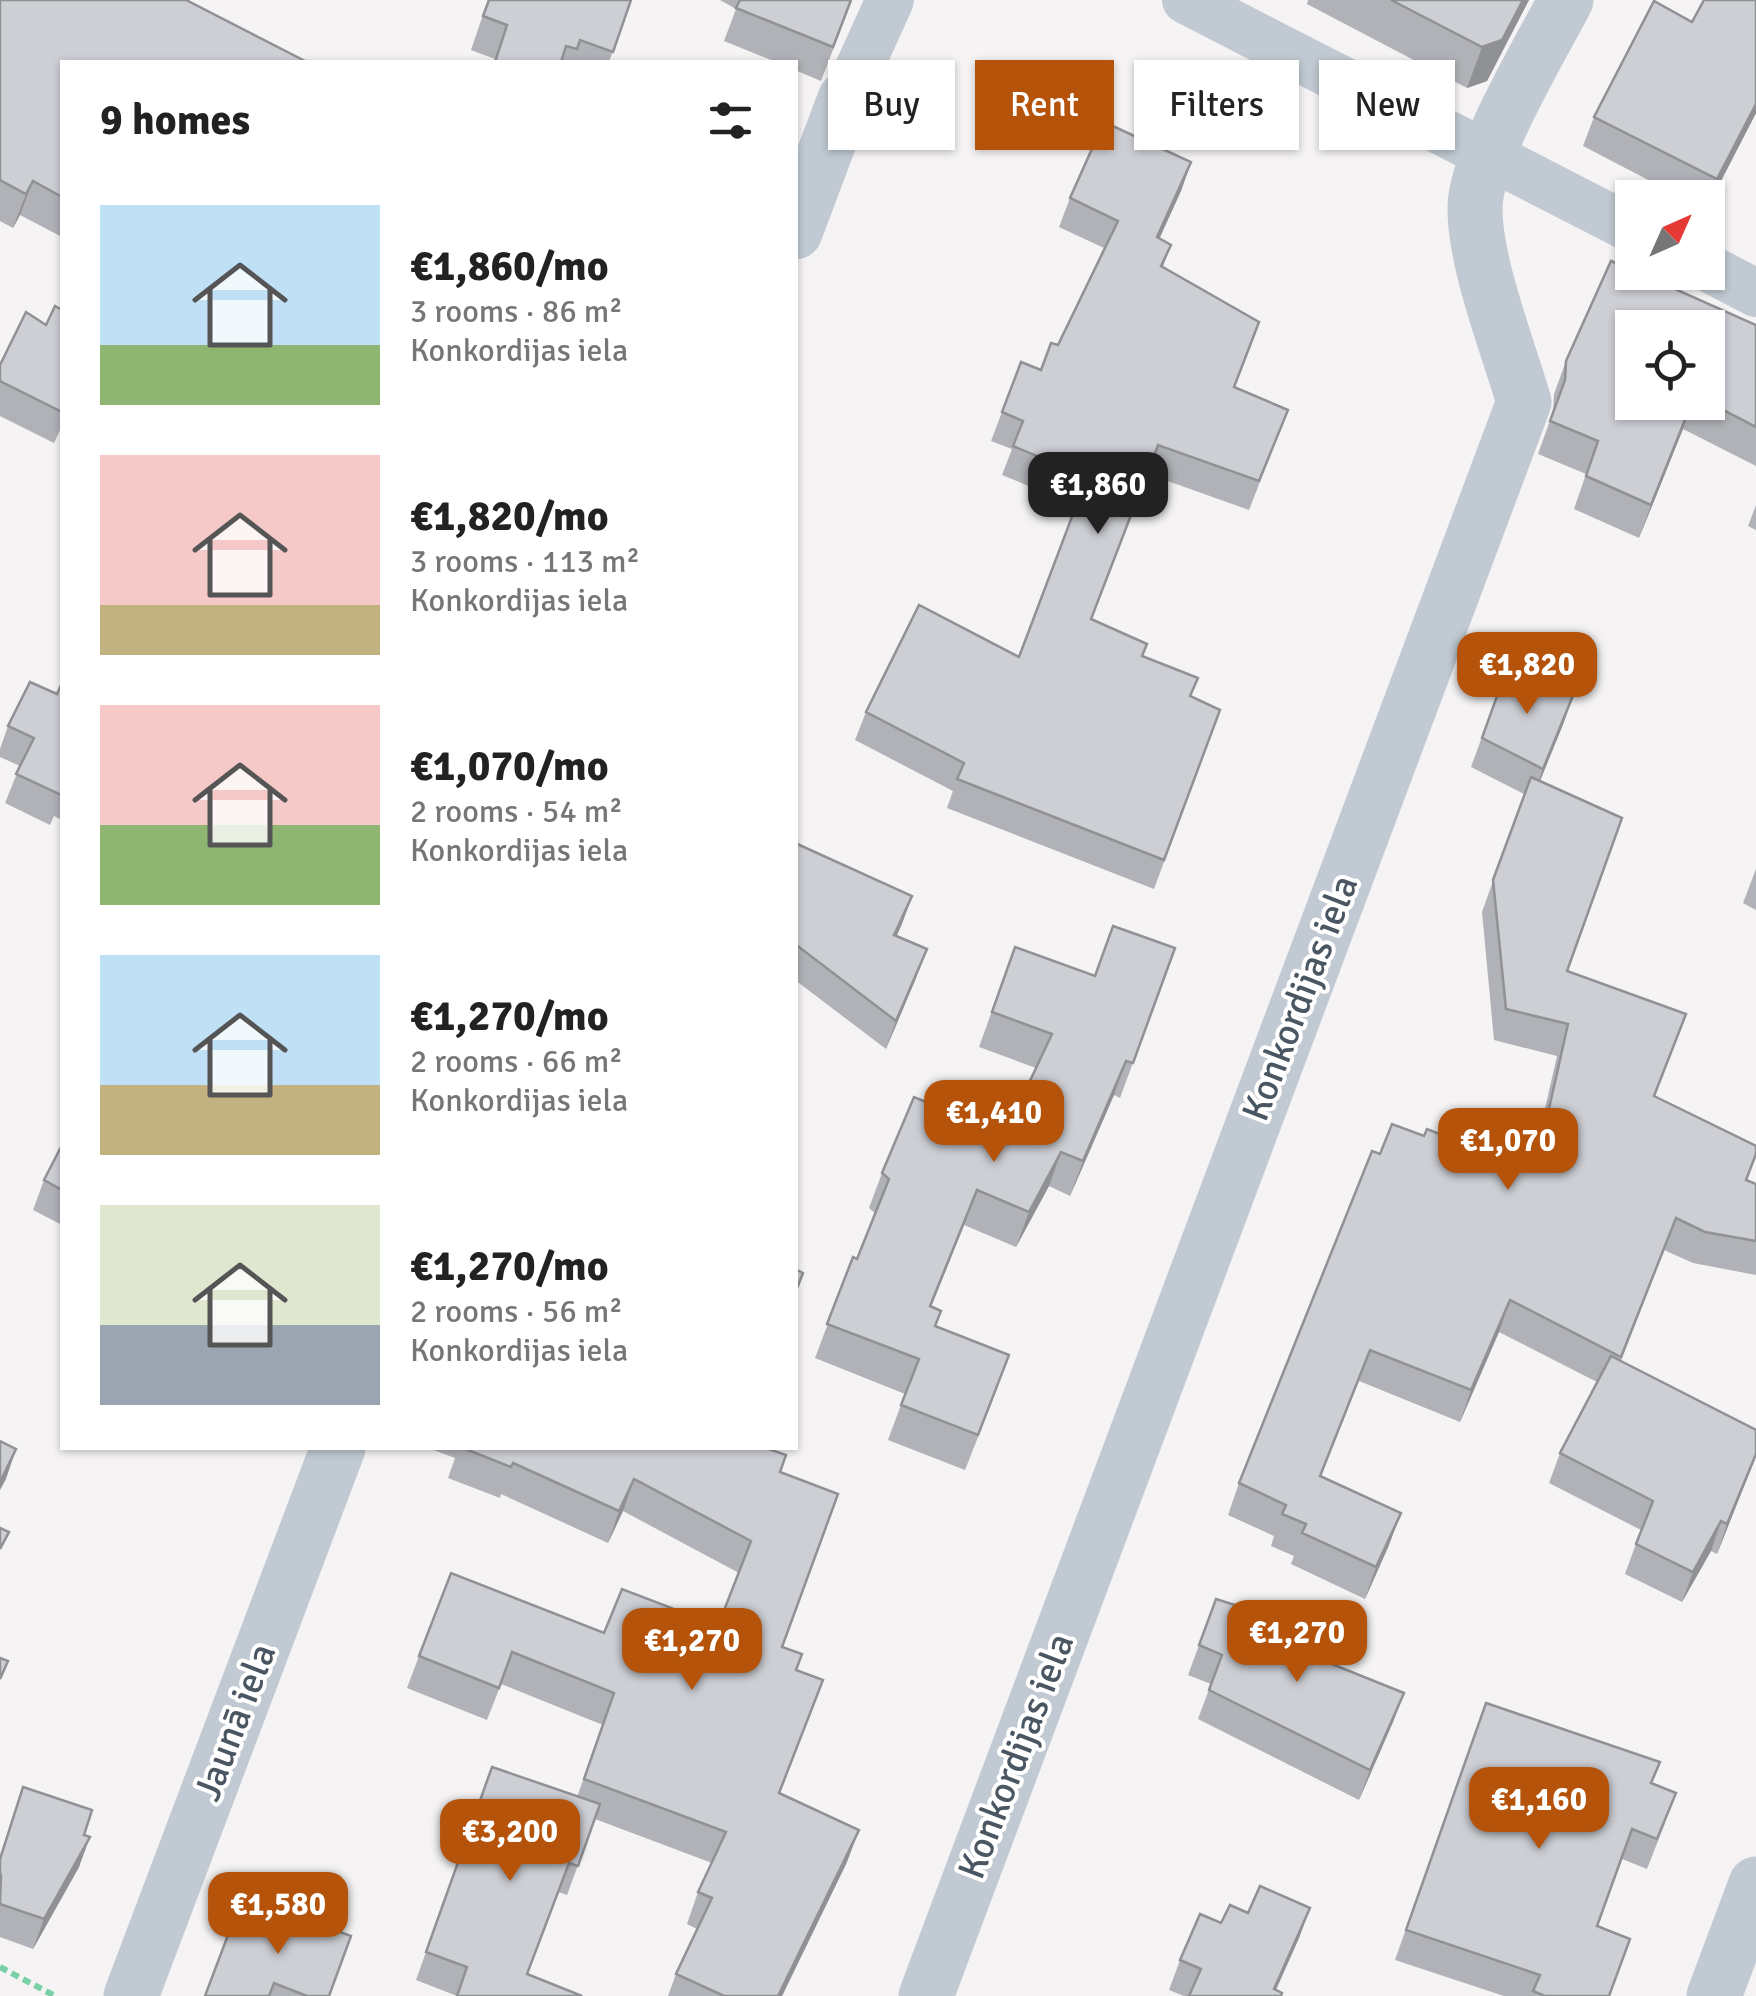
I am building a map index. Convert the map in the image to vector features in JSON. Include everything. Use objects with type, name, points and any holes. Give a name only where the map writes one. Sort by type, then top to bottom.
[{"type":"street","points":[[863,60],[890,0]]},
{"type":"street","points":[[1186,0],[1615,220]]},
{"type":"street","name":"Konkordijas iela","points":[[926,1996],[1524,402],[1478,242],[1474,206],[1488,154],[1566,0]]},
{"type":"street","points":[[798,224],[828,144]]},
{"type":"street","points":[[1725,277],[1756,293]]},
{"type":"street","name":"Jaunā iela","points":[[131,1996],[337,1450]]},
{"type":"street","points":[[1714,1996],[1756,1884]]},
{"type":"path","points":[[0,1968],[54,1996]]},
{"type":"building","points":[[0,0],[186,0],[303,60],[60,60],[60,196],[33,181],[26,194],[0,180]]},
{"type":"building","points":[[489,0],[631,0],[613,52],[580,40],[577,49],[566,46],[562,60],[496,60],[507,25],[483,16]]},
{"type":"building","points":[[740,0],[851,0],[833,47],[736,8]]},
{"type":"building","points":[[1391,0],[1523,0],[1502,40],[1482,47]]},
{"type":"building","points":[[1704,0],[1756,0],[1756,104],[1717,179],[1594,117],[1654,1],[1692,22]]},
{"type":"building","points":[[1114,127],[1134,136],[1134,150],[1165,150],[1191,162],[1157,237],[1171,245],[1161,266],[1259,322],[1234,387],[1288,410],[1259,481],[1158,445],[1091,619],[1147,644],[1142,656],[1198,678],[1190,696],[1220,710],[1164,860],[957,779],[964,763],[866,712],[919,605],[1019,657],[1087,477],[1013,446],[1023,421],[1002,412],[1021,362],[1041,370],[1051,343],[1058,345],[1118,221],[1070,198],[1091,150],[1114,150]]},
{"type":"building","points":[[1611,261],[1615,263],[1615,290],[1677,290],[1722,310],[1615,310],[1615,420],[1685,420],[1651,505],[1586,476],[1598,441],[1550,421],[1565,380],[1566,361]]},
{"type":"building","points":[[55,306],[60,309],[60,411],[0,381],[0,365],[26,312],[46,325]]},
{"type":"building","points":[[1725,311],[1756,325],[1756,427],[1725,411]]},
{"type":"building","points":[[1507,668],[1574,693],[1543,769],[1482,738]]},
{"type":"building","points":[[30,682],[57,694],[60,687],[60,795],[16,774],[34,738],[8,726]]},
{"type":"building","points":[[1531,777],[1622,818],[1567,971],[1686,1014],[1654,1096],[1756,1146],[1746,1180],[1756,1184],[1756,1241],[1705,1232],[1676,1218],[1621,1357],[1510,1300],[1471,1390],[1370,1350],[1320,1476],[1401,1513],[1376,1567],[1302,1533],[1306,1524],[1282,1514],[1286,1505],[1239,1483],[1372,1151],[1380,1154],[1392,1124],[1424,1136],[1427,1129],[1535,1171],[1568,1024],[1506,1009],[1493,880]]},
{"type":"building","points":[[798,844],[912,896],[894,935],[927,949],[896,1021],[798,946]]},
{"type":"building","points":[[1113,926],[1175,948],[1133,1063],[1126,1061],[1083,1161],[1061,1152],[1029,1212],[977,1190],[930,1306],[941,1311],[935,1326],[1009,1355],[978,1435],[901,1405],[919,1359],[827,1324],[889,1179],[882,1173],[914,1097],[1005,1134],[1052,1034],[992,1012],[1015,947],[1095,976]]},
{"type":"building","points":[[60,1149],[60,1189],[44,1180]]},
{"type":"building","points":[[1611,1356],[1756,1430],[1756,1454],[1727,1524],[1721,1521],[1693,1572],[1636,1544],[1653,1501],[1560,1453]]},
{"type":"building","points":[[0,1441],[16,1449],[0,1482]]},
{"type":"building","points":[[468,1450],[772,1450],[786,1455],[780,1472],[838,1494],[782,1647],[802,1654],[796,1670],[823,1680],[779,1793],[859,1830],[778,1996],[724,1996],[676,1974],[712,1898],[698,1892],[726,1832],[584,1779],[614,1693],[512,1652],[499,1688],[419,1656],[451,1573],[604,1633],[622,1589],[718,1626],[751,1541],[634,1479],[619,1511],[513,1463],[511,1467]]},
{"type":"building","points":[[0,1528],[9,1532],[0,1549]]},
{"type":"building","points":[[1216,1599],[1295,1624],[1287,1646],[1404,1693],[1370,1770],[1209,1690],[1222,1655],[1199,1645]]},
{"type":"building","points":[[0,1658],[8,1661],[0,1679]]},
{"type":"building","points":[[1486,1703],[1660,1762],[1651,1783],[1676,1793],[1657,1839],[1632,1829],[1597,1926],[1630,1939],[1609,1996],[1545,1996],[1533,1991],[1540,1975],[1406,1930]]},
{"type":"building","points":[[492,1767],[600,1804],[578,1866],[569,1863],[527,1974],[582,1996],[457,1996],[467,1967],[426,1952]]},
{"type":"building","points":[[23,1787],[92,1810],[84,1835],[90,1837],[44,1919],[0,1904],[0,1859]]},
{"type":"building","points":[[1260,1886],[1310,1908],[1274,1989],[1281,1996],[1189,1996],[1201,1969],[1180,1960],[1200,1914],[1221,1923],[1230,1905],[1248,1913]]},
{"type":"building","points":[[244,1905],[294,1924],[297,1916],[351,1936],[329,1996],[307,1996],[274,1983],[269,1996],[205,1996]]}]
